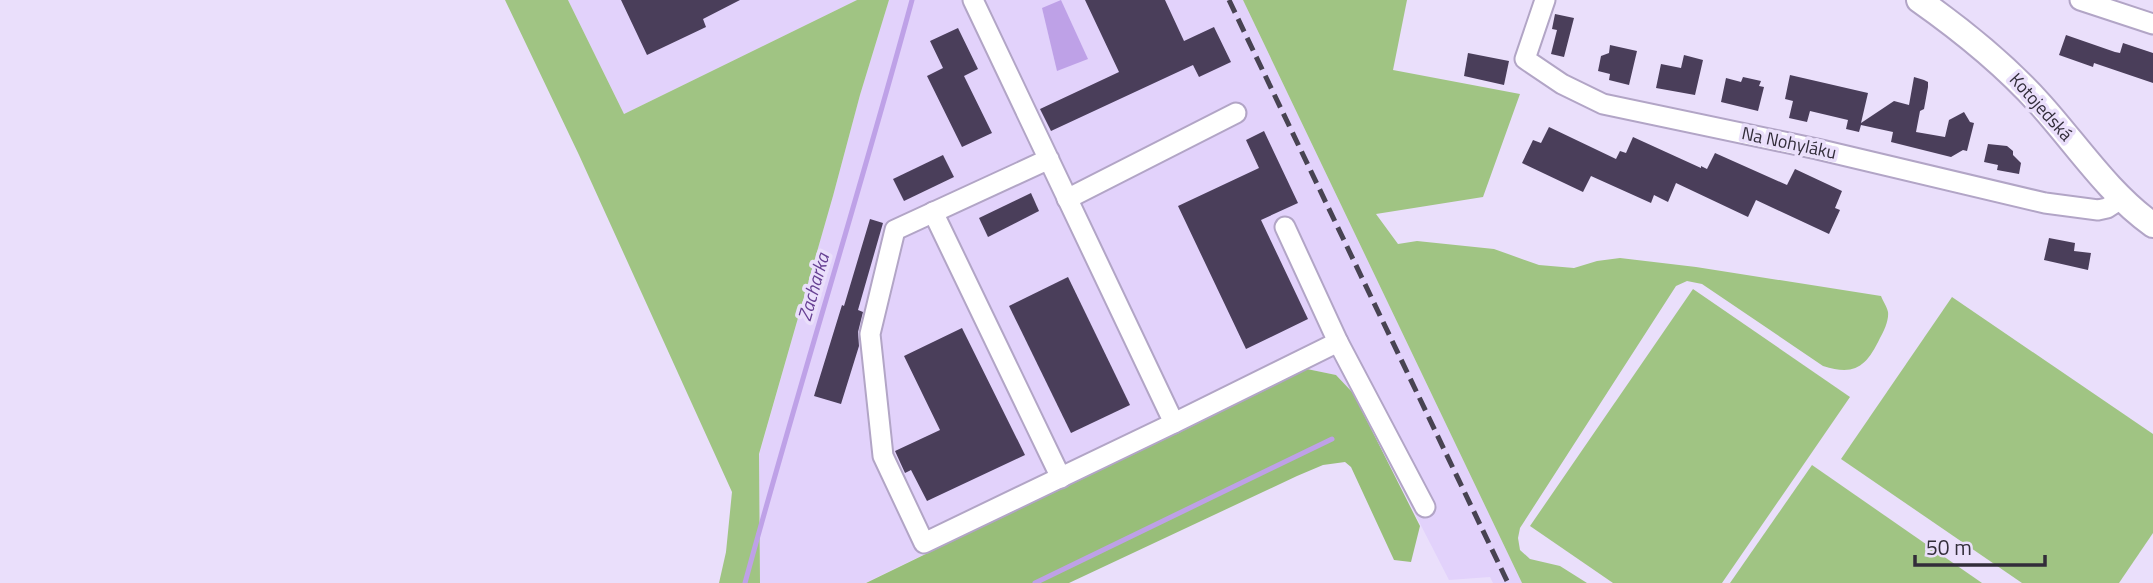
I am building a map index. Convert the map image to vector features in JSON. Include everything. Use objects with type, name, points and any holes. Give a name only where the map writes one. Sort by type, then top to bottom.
[{"type":"main road","name":"Kotojedská","points":[[1919,0],[2009,71],[2121,199],[2153,225]]},
{"type":"street","points":[[973,0],[1174,423]]},
{"type":"street","name":"Na Nohyláku","points":[[1545,0],[1525,59],[1562,84],[1603,104],[1817,149],[2045,203],[2098,210],[2121,199]]},
{"type":"street","points":[[2080,0],[2153,24]]},
{"type":"street","points":[[1067,199],[1236,113]]},
{"type":"street","points":[[1049,159],[895,230],[870,334],[883,456],[924,543],[1338,342]]},
{"type":"street","points":[[933,212],[1062,478]]},
{"type":"street","points":[[1285,228],[1338,342],[1425,507]]},
{"type":"shaded area","points":[[568,0],[857,0],[624,114]]},
{"type":"shaded area","points":[[889,0],[1243,0],[1522,583],[1493,583],[1490,577],[1449,580],[1353,393],[1336,375],[1307,369],[865,583],[760,583],[759,455]]},
{"type":"shaded area","points":[[1061,0],[1088,59],[1057,71],[1042,8]]},
{"type":"green space","points":[[505,0],[568,0],[624,114],[857,0],[889,0],[759,454],[760,583],[719,583],[726,552],[732,492],[579,155]]},
{"type":"green space","points":[[1243,0],[1407,0],[1393,70],[1520,94],[1483,197],[1376,214],[1398,244],[1417,241],[1494,249],[1539,265],[1574,268],[1620,258],[1881,296],[1888,318],[1875,348],[1858,367],[1843,370],[1823,366],[1702,284],[1687,281],[1676,286],[1520,528],[1520,550],[1530,559],[1560,566],[1587,583],[1522,583]]},
{"type":"green space","points":[[1693,289],[1850,397],[1722,583],[1613,583],[1530,526]]},
{"type":"green space","points":[[1952,297],[2153,434],[2153,533],[2119,583],[2022,583],[1841,459]]},
{"type":"green space","points":[[1307,369],[1336,375],[1353,393],[1420,526],[1411,562],[1394,560],[1351,467],[1345,462],[1323,465],[1297,476],[1069,583],[866,583]]},
{"type":"green space","points":[[1812,465],[1982,583],[1730,583]]},
{"type":"building","points":[[621,0],[740,0],[703,19],[706,27],[647,55]]},
{"type":"building","points":[[1085,0],[1165,0],[1184,41],[1214,27],[1231,62],[1199,77],[1193,65],[1051,131],[1040,109],[1119,72]]},
{"type":"building","points":[[1555,14],[1574,18],[1564,57],[1551,54],[1557,30],[1552,29]]},
{"type":"building","points":[[958,28],[978,69],[964,76],[992,133],[962,147],[927,76],[943,68],[930,41]]},
{"type":"building","points":[[2066,35],[2115,52],[2120,53],[2123,43],[2153,53],[2153,83],[2094,63],[2093,67],[2059,55]]},
{"type":"building","points":[[1610,45],[1637,51],[1629,85],[1609,80],[1610,74],[1598,71],[1601,56],[1609,53]]},
{"type":"building","points":[[1468,53],[1509,61],[1504,85],[1464,76]]},
{"type":"building","points":[[1684,55],[1703,60],[1695,95],[1656,88],[1661,64],[1681,68]]},
{"type":"building","points":[[1790,75],[1868,93],[1861,123],[1894,101],[1909,105],[1914,77],[1924,80],[1928,82],[1928,87],[1916,132],[1945,137],[1949,120],[1964,112],[1970,122],[1974,123],[1967,151],[1963,150],[1951,157],[1891,142],[1893,132],[1861,125],[1859,132],[1846,129],[1848,120],[1810,111],[1807,122],[1789,118],[1793,101],[1785,99]]},
{"type":"building","points":[[1743,77],[1761,81],[1759,86],[1764,87],[1758,111],[1721,102],[1726,78],[1741,82]]},
{"type":"building","points":[[1549,127],[1616,159],[1620,151],[1626,153],[1633,137],[1701,168],[1707,169],[1715,153],[1787,185],[1795,169],[1842,191],[1835,208],[1840,210],[1829,234],[1756,200],[1748,217],[1676,183],[1668,202],[1654,195],[1651,203],[1591,176],[1583,192],[1522,163],[1533,140],[1541,143]]},
{"type":"building","points":[[1264,131],[1298,203],[1261,220],[1308,319],[1246,349],[1178,206],[1259,168],[1246,140]]},
{"type":"building","points":[[1988,144],[2007,146],[2013,151],[2013,155],[2021,163],[2019,174],[1997,170],[1998,165],[1984,162]]},
{"type":"building","points":[[943,155],[954,177],[904,201],[893,179]]},
{"type":"building","points":[[1031,193],[1039,211],[988,237],[979,218]]},
{"type":"building","points":[[870,219],[883,223],[858,310],[863,312],[858,332],[859,346],[841,404],[814,396]]},
{"type":"building","points":[[2049,238],[2075,243],[2074,251],[2091,253],[2088,270],[2044,260]]},
{"type":"building","points":[[1068,277],[1130,405],[1071,433],[1009,306]]},
{"type":"building","points":[[962,328],[1025,455],[927,501],[911,470],[905,473],[895,451],[940,430],[904,356]]},
{"type":"waterway","name":"Zacharka","points":[[745,583],[912,0]]},
{"type":"waterway","points":[[1035,583],[1332,439]]},
{"type":"railway","points":[[1229,0],[1508,583]]}]
